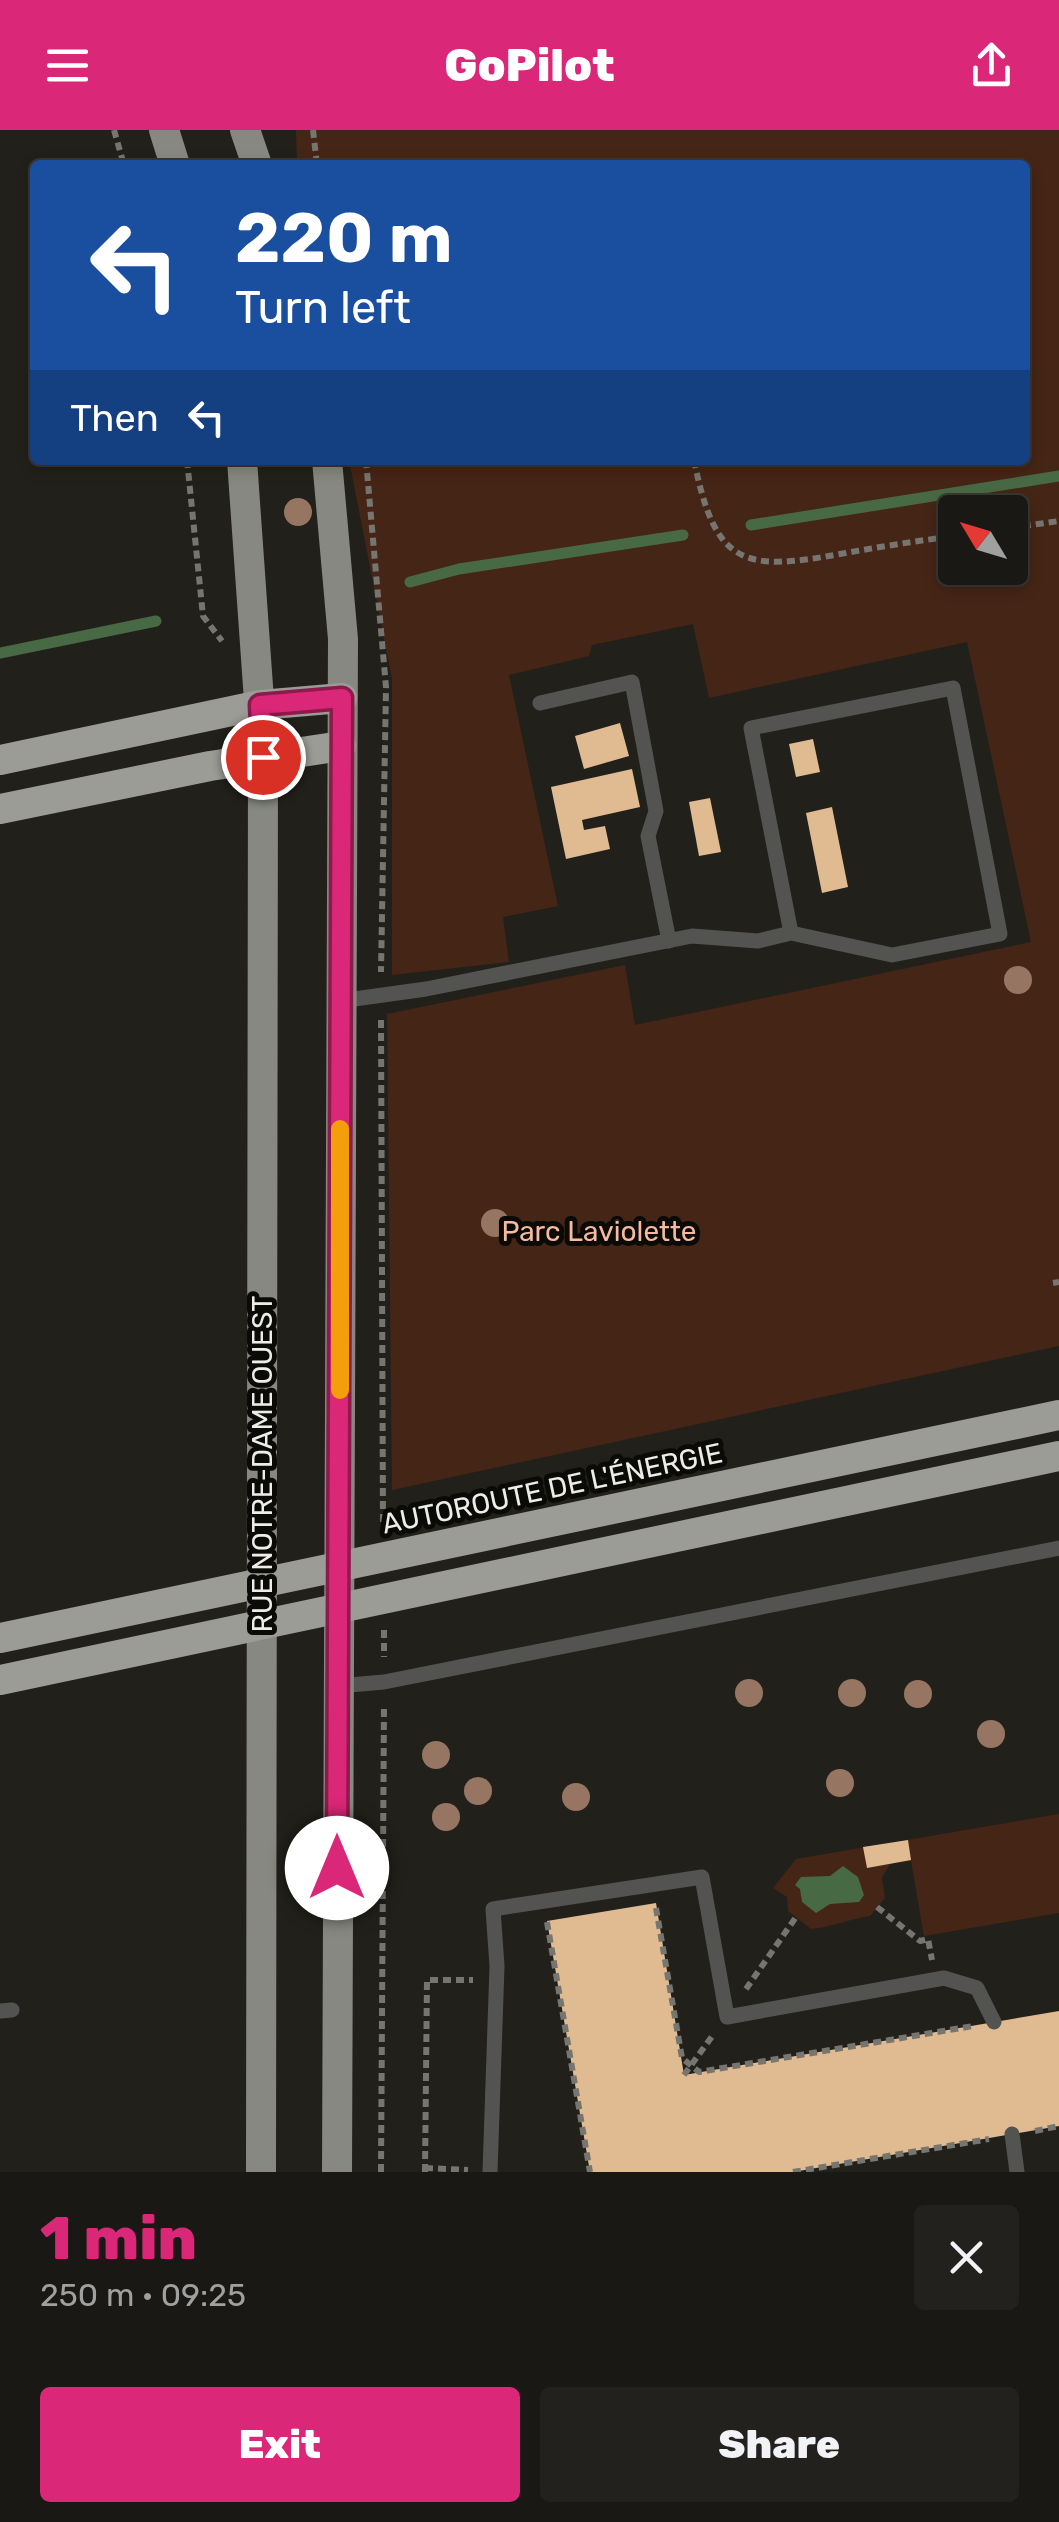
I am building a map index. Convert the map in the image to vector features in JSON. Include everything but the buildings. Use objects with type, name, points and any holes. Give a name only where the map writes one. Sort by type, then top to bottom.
[{"type":"highway","points":[[0,760],[260,705],[342,698]]},
{"type":"highway","points":[[0,810],[263,757],[341,746]]},
{"type":"highway","name":"AUTOROUTE DE L'ÉNERGIE","points":[[0,1638],[1059,1415]]},
{"type":"highway","points":[[0,1680],[1059,1456]]},
{"type":"main road","points":[[164,130],[173,160]]},
{"type":"main road","points":[[244,130],[258,160]]},
{"type":"main road","points":[[261,160],[265,130]]},
{"type":"main road","name":"RUE NOTRE-DAME OUEST","points":[[242,465],[263,757],[261,2172]]},
{"type":"main road","points":[[328,465],[341,586],[342,698],[337,2172]]},
{"type":"lane","points":[[540,702],[632,682],[656,811],[648,836],[669,940]]},
{"type":"lane","points":[[340,1001],[426,990],[692,936],[758,941],[791,933],[892,956],[1000,934],[953,688],[752,728],[791,933]]},
{"type":"lane","points":[[338,1686],[384,1682],[671,1628],[1059,1548]]},
{"type":"lane","points":[[504,2172],[490,2172],[496,1980],[493,1909],[702,1877],[727,2017],[944,1978],[977,1988],[994,2022]]},
{"type":"lane","points":[[1012,2134],[1017,2172]]},
{"type":"path","points":[[114,130],[123,160]]},
{"type":"path","points":[[313,130],[316,160]]},
{"type":"path","points":[[188,465],[203,616],[215,630]]},
{"type":"path","points":[[367,465],[386,687],[381,956]]},
{"type":"path","points":[[695,465],[706,501],[726,541],[753,562],[784,564],[938,539]]},
{"type":"path","points":[[1028,525],[1059,520]]},
{"type":"path","points":[[381,1016],[383,1529]]},
{"type":"path","points":[[384,1621],[384,1658]]},
{"type":"path","points":[[382,2172],[384,1710]]},
{"type":"path","points":[[877,1907],[920,1941],[928,1939],[932,1958]]},
{"type":"path","points":[[772,1952],[796,1918]]},
{"type":"path","points":[[547,1921],[590,2172]]},
{"type":"path","points":[[490,2172],[425,2170],[426,1980],[496,1980]]},
{"type":"path","points":[[684,2075],[707,2043]]},
{"type":"path","points":[[1034,2131],[1059,2126]]},
{"type":"path","points":[[792,2172],[992,2138]]},
{"type":"green space","name":"Parc Laviolette","points":[[296,130],[1059,130],[1059,1346],[392,1490],[387,1014],[625,965],[635,1025],[1031,942],[967,642],[709,698],[693,624],[592,645],[589,656],[509,675],[558,906],[503,917],[509,962],[392,975],[392,679],[350,465],[1030,465],[1030,160],[297,160]]},
{"type":"green space","points":[[1059,1814],[1059,1913],[924,1936],[911,1861],[890,1864],[882,1878],[885,1898],[870,1916],[827,1927],[811,1929],[788,1911],[787,1897],[773,1888],[796,1859]]},
{"type":"shaded area","points":[[843,1866],[858,1877],[864,1895],[859,1902],[830,1904],[816,1913],[802,1902],[800,1889],[795,1885],[801,1877],[830,1876]]},
{"type":"waterway","points":[[751,525],[1059,476]]},
{"type":"waterway","points":[[410,582],[459,569],[683,535]]},
{"type":"waterway","points":[[0,653],[156,621]]},
{"type":"slow traffic","points":[[340,1129],[340,1390]]},
{"type":"route","points":[[263,757],[260,705],[342,698],[337,1868]]}]
